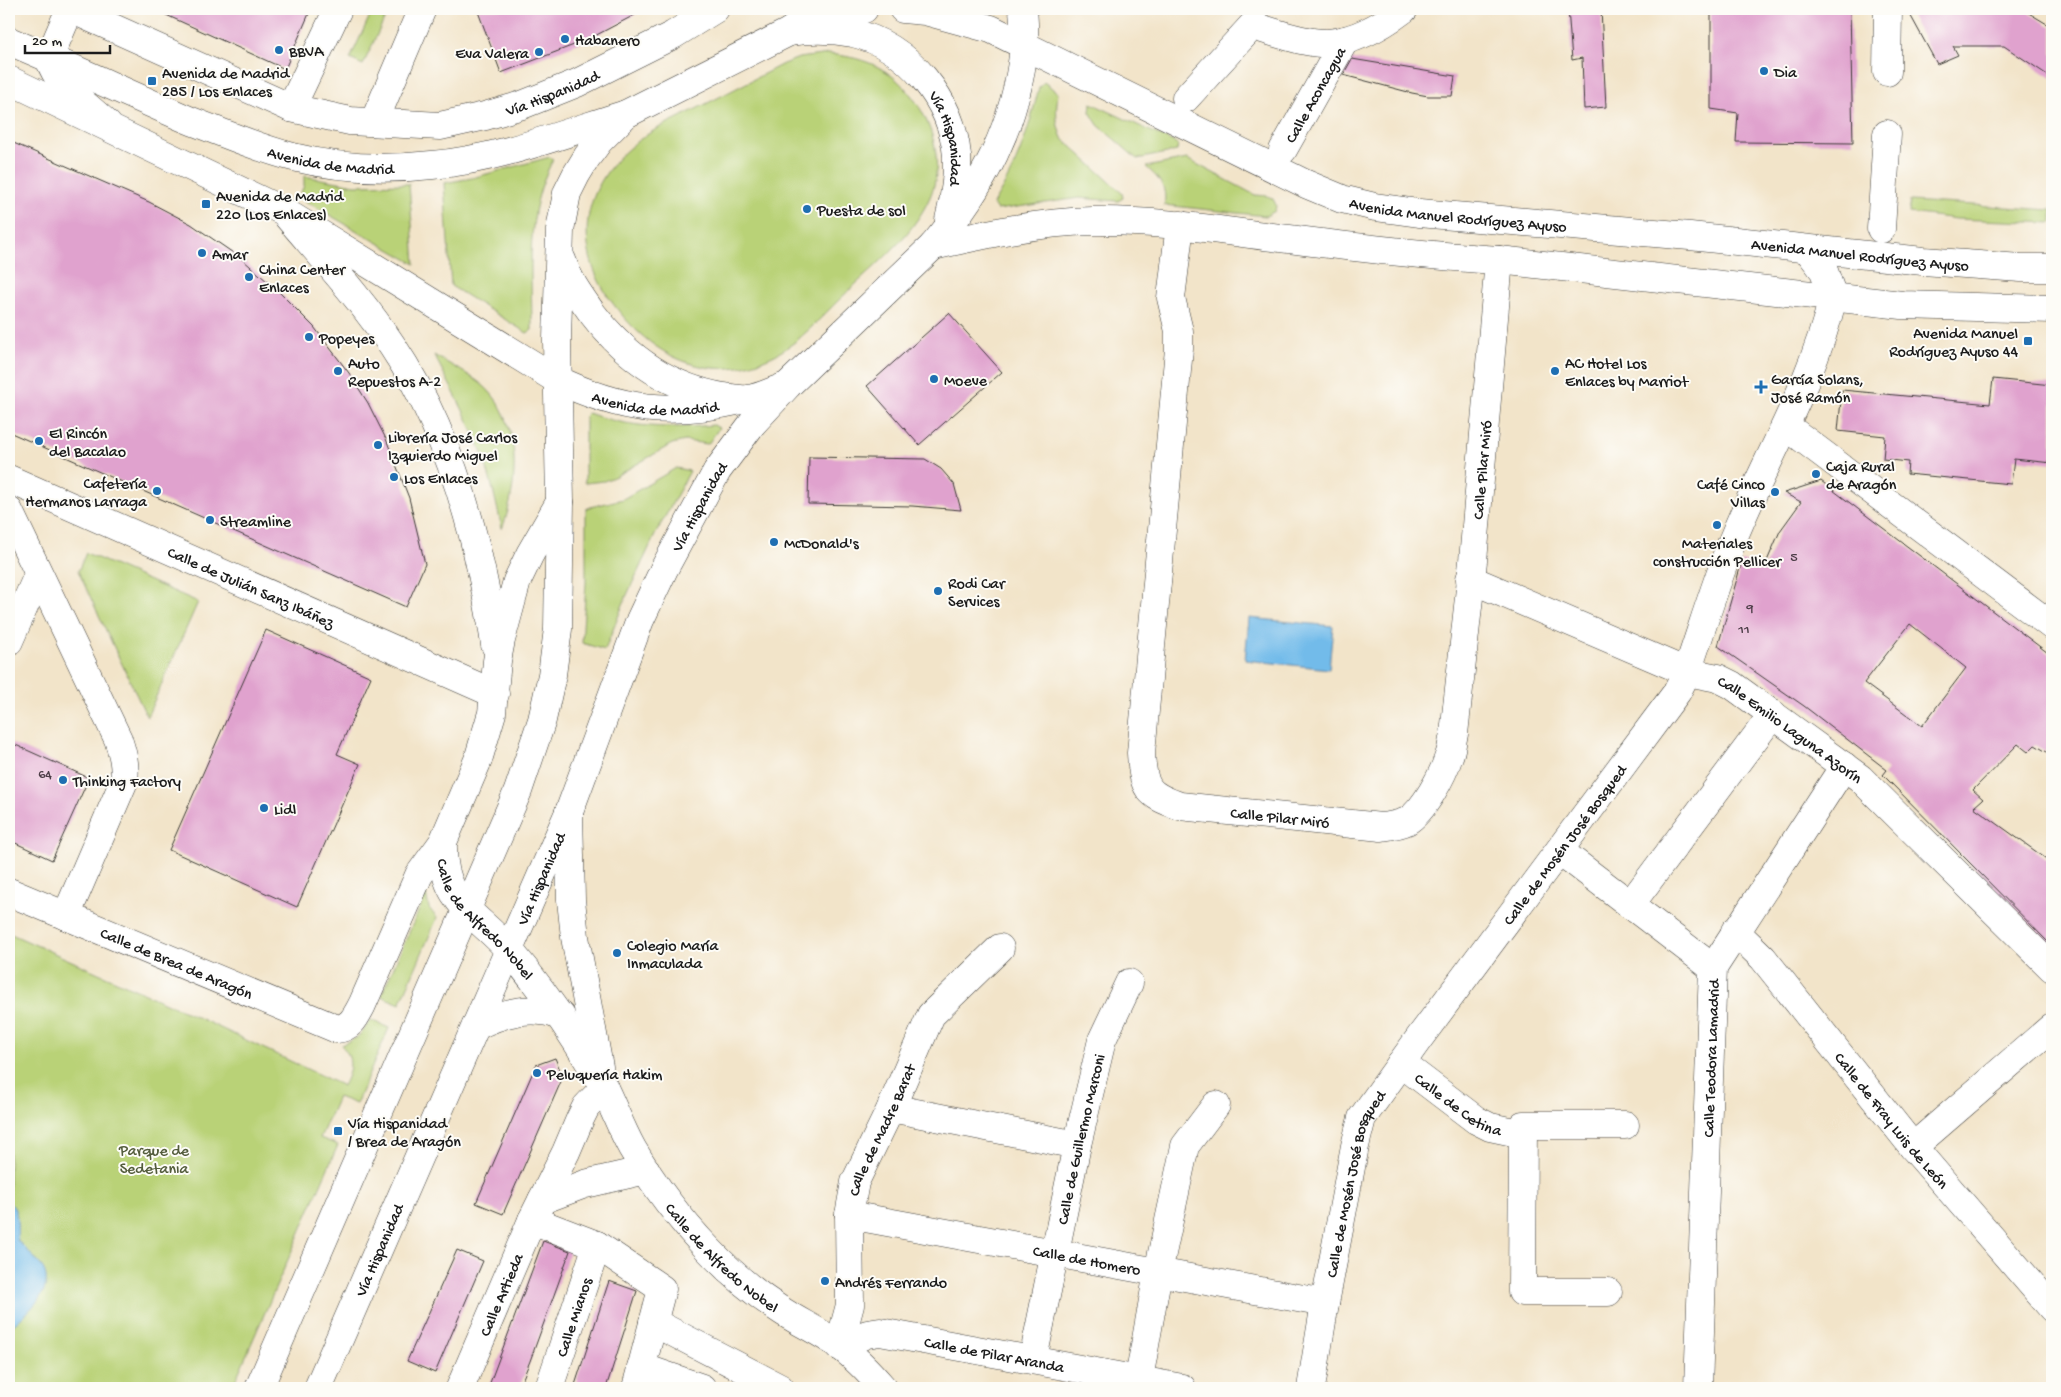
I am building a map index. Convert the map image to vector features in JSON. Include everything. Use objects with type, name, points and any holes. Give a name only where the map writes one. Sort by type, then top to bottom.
[{"type":"main road","points":[[49,58],[71,9],[291,108],[350,121],[374,122],[422,9]]},
{"type":"main road","points":[[291,108],[338,9]]},
{"type":"main road","name":"Vía Hispanidad","points":[[374,122],[440,126],[522,105],[620,63],[673,35],[715,9]]},
{"type":"main road","name":"Vía Hispanidad","points":[[259,1388],[518,791],[544,711],[552,675],[558,629],[560,502],[556,379],[559,248],[562,213],[567,193],[576,175],[599,141],[626,114],[789,32],[819,9]]},
{"type":"main road","points":[[789,32],[829,16],[864,9]]},
{"type":"main road","name":"Avenida Manuel Rodríguez Ayuso","points":[[902,9],[925,11],[991,29],[1258,161],[1342,199],[1375,207],[1419,213],[1690,236],[1923,261],[2021,268],[2052,268]]},
{"type":"main road","name":"Vía Hispanidad","points":[[318,1388],[569,812],[640,620],[664,569],[717,471],[752,424],[788,385],[939,239],[985,173],[999,147],[1019,79],[1024,45],[1023,9]]},
{"type":"main road","name":"Calle Aconcagua","points":[[1186,98],[1252,26],[1313,42],[1328,43],[1345,40],[1384,24],[1404,9]]},
{"type":"main road","points":[[1888,9],[1888,72]]},
{"type":"main road","name":"Vía Hispanidad","points":[[789,32],[817,30],[855,34],[881,45],[904,59],[925,78],[940,101],[950,123],[957,157],[952,207],[939,239]]},
{"type":"main road","name":"Calle Aconcagua","points":[[1283,150],[1345,40]]},
{"type":"main road","name":"Avenida de Madrid","points":[[9,41],[174,113],[254,145],[292,157],[362,167],[425,166],[502,153],[626,114]]},
{"type":"main road","name":"Avenida de Madrid","points":[[49,58],[59,79],[114,130]]},
{"type":"main road","name":"Avenida de Madrid","points":[[9,80],[283,211],[556,379],[585,393],[606,401],[650,408],[700,408],[747,399]]},
{"type":"main road","points":[[1881,230],[1887,134]]},
{"type":"main road","name":"Avenida de Madrid","points":[[283,211],[326,261],[392,345],[429,409],[448,452],[463,495],[490,610],[497,661]]},
{"type":"main road","points":[[939,239],[1058,223],[1101,222],[1180,225],[1424,255],[1499,260],[1902,305],[2052,309]]},
{"type":"main road","name":"Calle Pilar Miró","points":[[1180,225],[1171,298],[1179,330],[1180,349],[1141,753],[1142,772],[1148,791],[1161,800],[1180,806],[1381,827],[1405,822],[1416,814],[1425,802],[1450,756],[1470,580],[1499,260]]},
{"type":"main road","name":"Vía Hispanidad","points":[[559,248],[567,274],[578,294],[598,320],[634,358],[674,383],[694,391],[747,399],[788,385]]},
{"type":"main road","points":[[1808,250],[1824,271],[1833,297]]},
{"type":"main road","name":"Calle de Mosén José Bosqued","points":[[1311,1388],[1358,1130],[1368,1109],[1672,700],[1687,672],[1733,539],[1786,426],[1817,353],[1833,297]]},
{"type":"main road","points":[[1786,426],[2052,626]]},
{"type":"main road","name":"Calle de Julián Sanz Ibáñez","points":[[9,479],[495,694]]},
{"type":"main road","points":[[443,842],[486,738],[495,694],[497,661],[518,581],[530,554],[560,502]]},
{"type":"main road","points":[[9,511],[118,739],[126,769],[124,782],[66,916]]},
{"type":"main road","points":[[9,641],[38,575]]},
{"type":"main road","name":"Calle Emilio Laguna Azorín","points":[[1470,580],[1687,672],[1718,678],[1732,685],[1844,766],[1872,789],[2052,968]]},
{"type":"main road","points":[[1630,905],[1773,714]]},
{"type":"main road","name":"Calle Teodora Lamadrid","points":[[1698,1388],[1713,968],[1735,931],[1844,766]]},
{"type":"main road","name":"Calle de Alfredo Nobel","points":[[569,812],[571,900],[574,937],[604,1088]]},
{"type":"main road","name":"Calle de Alfredo Nobel","points":[[443,842],[444,865],[450,887],[456,899],[466,911],[509,950],[561,1016],[604,1088],[628,1141],[646,1170],[686,1224],[729,1270],[777,1308],[840,1346],[868,1371],[883,1388]]},
{"type":"main road","name":"Calle de Brea de Aragón","points":[[9,892],[337,1029],[348,1026],[356,1016],[419,875],[443,842]]},
{"type":"main road","points":[[1560,852],[1713,968]]},
{"type":"main road","name":"Calle de Fray Luis de León","points":[[1735,931],[1753,946],[1913,1147],[2052,1308]]},
{"type":"main road","name":"Calle de Madre Barat","points":[[840,1346],[850,1306],[850,1214],[855,1182],[931,1015],[1000,948]]},
{"type":"main road","name":"Calle de Guillermo Marconi","points":[[1033,1360],[1076,1145],[1102,1040],[1129,983]]},
{"type":"main road","points":[[476,1026],[500,1016],[524,1010],[547,1011],[561,1016]]},
{"type":"main road","points":[[1913,1147],[2052,1026]]},
{"type":"main road","name":"Calle de Cetina","points":[[1401,1064],[1476,1120],[1490,1127],[1523,1134]]},
{"type":"main road","name":"Calle Artieda","points":[[460,1388],[537,1210],[580,1118],[586,1107],[604,1088]]},
{"type":"main road","points":[[1138,1379],[1184,1146],[1216,1105]]},
{"type":"main road","points":[[890,1108],[1076,1145]]},
{"type":"main road","points":[[1608,1292],[1522,1292],[1523,1124],[1625,1125]]},
{"type":"main road","points":[[537,1210],[586,1184],[646,1170]]},
{"type":"main road","points":[[537,1210],[597,1245],[662,1289],[638,1378],[702,1388]]},
{"type":"main road","name":"Calle de Homero","points":[[850,1214],[1054,1254],[1325,1303]]},
{"type":"main road","name":"Calle Mianos","points":[[549,1388],[597,1245]]},
{"type":"main road","points":[[653,1322],[780,1388]]},
{"type":"main road","name":"Calle de Pilar Aranda","points":[[840,1346],[866,1334],[880,1332],[1182,1388]]},
{"type":"green space","points":[[373,9],[389,9],[363,65],[350,59]]},
{"type":"green space","points":[[829,54],[868,62],[895,78],[908,91],[928,124],[934,142],[935,179],[930,197],[913,226],[890,252],[810,329],[784,350],[758,362],[732,368],[705,367],[676,358],[650,342],[628,322],[609,298],[597,278],[590,257],[587,236],[588,216],[603,178],[617,160],[634,144],[653,131],[783,64],[799,58]]},
{"type":"green space","points":[[1044,82],[1058,93],[1057,116],[1062,138],[1122,193],[1123,198],[1118,201],[1079,198],[997,210],[993,204],[1016,162],[1031,119],[1039,87]]},
{"type":"green space","points":[[1091,103],[1178,144],[1177,151],[1137,159],[1098,125],[1090,112]]},
{"type":"green space","points":[[550,157],[553,160],[537,200],[534,222],[531,265],[532,330],[527,333],[451,286],[444,183],[472,178]]},
{"type":"green space","points":[[1187,159],[1255,195],[1268,196],[1273,199],[1276,205],[1275,211],[1266,216],[1164,205],[1165,193],[1161,183],[1146,167]]},
{"type":"green space","points":[[304,176],[355,185],[409,184],[415,264],[298,197],[304,186]]},
{"type":"green space","points":[[1910,201],[2052,210],[2052,223],[1957,219],[1909,213]]},
{"type":"green space","points":[[434,355],[468,374],[486,388],[498,402],[506,419],[514,455],[514,474],[508,512],[502,529],[490,478],[480,448],[464,412]]},
{"type":"green space","points":[[588,413],[619,422],[650,426],[714,425],[719,428],[708,444],[685,441],[672,444],[616,476],[604,481],[585,483],[585,416]]},
{"type":"green space","points":[[676,468],[690,471],[655,535],[626,597],[605,650],[582,643],[586,583],[586,508],[623,499]]},
{"type":"green space","points":[[86,553],[198,602],[147,717],[78,571]]},
{"type":"green space","points":[[426,894],[429,908],[437,918],[400,1004],[381,996]]},
{"type":"green space","name":"Parque de Sedetania","points":[[9,933],[197,1017],[343,1086],[350,1065],[348,1055],[341,1045],[358,1037],[371,1020],[389,1028],[356,1104],[338,1097],[320,1138],[338,1145],[232,1388],[9,1388]]},
{"type":"water","points":[[1249,618],[1333,626],[1329,669],[1245,660]]},
{"type":"water","points":[[9,1202],[17,1215],[18,1241],[43,1268],[46,1285],[30,1310],[9,1329]]},
{"type":"building","points":[[153,9],[311,9],[285,69]]},
{"type":"building","points":[[477,9],[646,9],[587,40],[501,73]]},
{"type":"building","points":[[1568,9],[1601,9],[1606,107],[1584,109],[1582,58],[1572,60]]},
{"type":"building","points":[[1711,9],[1850,9],[1853,143],[1736,142],[1738,113],[1711,109]]},
{"type":"building","points":[[1907,9],[2022,9],[2052,27],[2052,78],[2004,46],[1953,46],[1958,55],[1937,64]]},
{"type":"building","points":[[1352,59],[1455,76],[1452,96],[1428,96],[1412,93],[1343,75]]},
{"type":"building","points":[[9,141],[149,202],[191,224],[242,259],[314,327],[349,373],[368,403],[386,439],[409,498],[425,564],[406,607],[9,432]]},
{"type":"building","name":"Moeve","points":[[949,313],[1002,372],[919,445],[867,386]]},
{"type":"building","points":[[1993,379],[2052,385],[2052,463],[2014,459],[2011,484],[1907,474],[1908,462],[1883,459],[1885,436],[1838,431],[1842,390],[1990,404]]},
{"type":"building","points":[[809,457],[925,459],[941,469],[954,484],[961,510],[912,506],[808,504]]},
{"type":"building","points":[[1821,481],[2052,656],[2052,755],[2035,745],[2028,752],[2018,744],[1973,790],[1983,799],[1974,807],[2052,863],[2052,946],[1883,775],[1887,770],[1804,706],[1718,646],[1742,561],[1764,568],[1780,531],[1801,502],[1784,493]],"holes":[[[1910,624],[1966,668],[1922,726],[1864,683]]]},
{"type":"building","name":"Lidl","points":[[266,630],[371,677],[337,754],[360,764],[297,907],[169,850]]},
{"type":"building","points":[[9,742],[89,778],[52,860],[9,840]]},
{"type":"building","points":[[555,1058],[563,1077],[503,1214],[476,1203],[536,1065]]},
{"type":"building","points":[[543,1241],[570,1251],[530,1361],[519,1388],[488,1388]]},
{"type":"building","points":[[457,1250],[483,1261],[435,1373],[407,1361]]},
{"type":"building","points":[[609,1281],[637,1291],[606,1388],[574,1388]]},
{"type":"place","name":"Habanero","points":[[565,39]]},
{"type":"place","name":"BBVA","points":[[279,50]]},
{"type":"place","name":"Eva Valera","points":[[539,52]]},
{"type":"place","name":"Dia","points":[[1764,71]]},
{"type":"place","name":"Avenida de Madrid 285 / Los Enlaces","points":[[152,81]]},
{"type":"place","name":"Avenida de Madrid 220 (Los Enlaces)","points":[[206,204]]},
{"type":"place","name":"Puesta de sol","points":[[807,209]]},
{"type":"place","name":"Amar","points":[[202,253]]},
{"type":"place","name":"China Center Enlaces","points":[[249,277]]},
{"type":"place","name":"Popeyes","points":[[309,337]]},
{"type":"place","name":"Avenida Manuel Rodríguez Ayuso 44","points":[[2028,341]]},
{"type":"place","name":"Auto Repuestos A-2","points":[[338,371]]},
{"type":"place","name":"AC Hotel Los Enlaces by Marriot","points":[[1555,371]]},
{"type":"place","name":"Moeve","points":[[934,379]]},
{"type":"place","name":"García Solans, José Ramón","points":[[1761,387]]},
{"type":"place","name":"El Rincón del Bacalao","points":[[39,441]]},
{"type":"place","name":"Librería José Carlos Izquierdo Miguel","points":[[378,445]]},
{"type":"place","name":"Caja Rural de Aragón","points":[[1816,474]]},
{"type":"place","name":"Los Enlaces","points":[[394,477]]},
{"type":"place","name":"Cafetería Hermanos Larraga","points":[[157,491]]},
{"type":"place","name":"Café Cinco Villas","points":[[1775,492]]},
{"type":"place","name":"Streamline","points":[[210,520]]},
{"type":"place","name":"Materiales construcción Pellicer","points":[[1717,525]]},
{"type":"place","name":"McDonald's","points":[[774,542]]},
{"type":"place","name":"Rodi Car Services","points":[[938,591]]},
{"type":"place","name":"Thinking Factory","points":[[63,780]]},
{"type":"place","name":"Lidl","points":[[264,808]]},
{"type":"place","name":"Colegio María Inmaculada","points":[[617,953]]},
{"type":"place","name":"Peluquería Hakim","points":[[537,1073]]},
{"type":"place","name":"Vía Hispanidad / Brea de Aragón","points":[[338,1131]]},
{"type":"place","name":"Andrés Ferrando","points":[[825,1281]]}]
